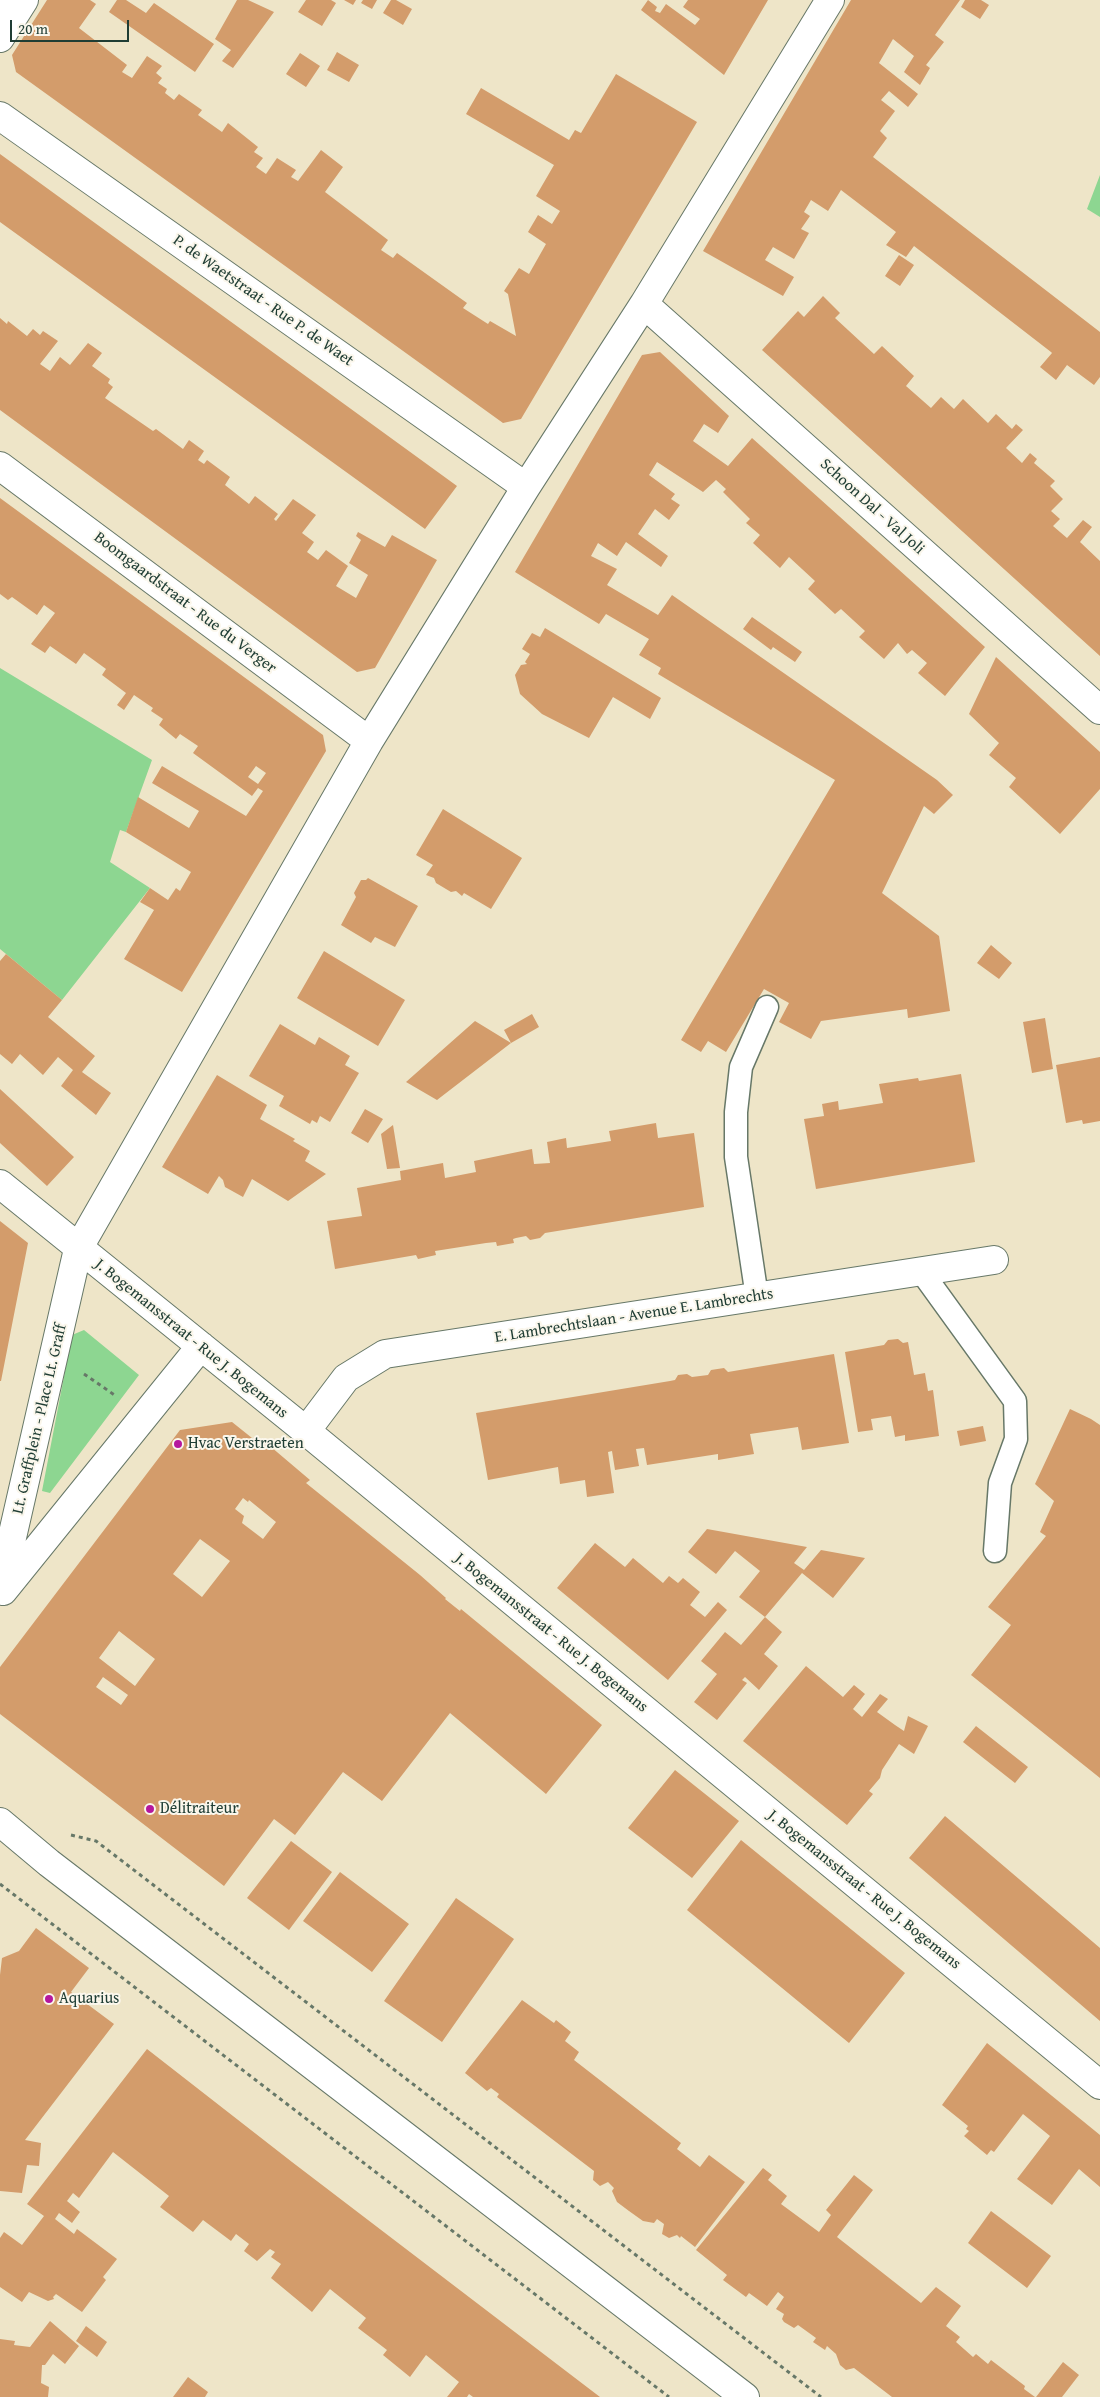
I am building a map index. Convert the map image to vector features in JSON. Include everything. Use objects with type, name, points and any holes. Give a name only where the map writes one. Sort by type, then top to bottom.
[{"type":"street","name":"Lt. Graffplein - Place Lt. Graff","points":[[0,1590],[78,1249],[369,740],[526,487],[644,304],[830,0]]},
{"type":"street","points":[[0,38],[14,4]]},
{"type":"street","name":"P. de Waetstraat - Rue P. de Waet","points":[[0,116],[526,487]]},
{"type":"street","name":"Schoon Dal - Val Joli","points":[[644,304],[1100,710]]},
{"type":"street","name":"Boomgaardstraat - Rue du Verger","points":[[0,466],[369,740]]},
{"type":"street","name":"J. Bogemansstraat - Rue J. Bogemans","points":[[0,1184],[78,1249],[306,1431],[1100,2085]]},
{"type":"street","name":"E. Lambrechtslaan - Avenue E. Lambrechts","points":[[306,1431],[346,1378],[385,1354],[994,1260]]},
{"type":"street","points":[[0,1594],[201,1346]]},
{"type":"street","points":[[0,1822],[57,1869],[745,2397]]},
{"type":"lane","points":[[757,1297],[736,1157],[736,1112],[741,1067],[767,1007]]},
{"type":"lane","points":[[921,1271],[1015,1401],[1016,1439],[1000,1483],[995,1551]]},
{"type":"path","points":[[54,1360],[70,1364],[144,1416]]},
{"type":"path","points":[[68,1835],[96,1841],[821,2397]]},
{"type":"path","points":[[0,1884],[669,2397]]},
{"type":"green space","points":[[1100,175],[1100,217],[1087,209]]},
{"type":"green space","points":[[0,668],[152,760],[126,832],[120,830],[110,862],[150,888],[62,1000],[0,949]]},
{"type":"green space","points":[[84,1330],[139,1375],[50,1493],[42,1491],[72,1335]]},
{"type":"building","points":[[47,0],[90,0],[96,4],[79,28],[127,65],[122,72],[132,78],[147,56],[162,66],[156,73],[162,78],[158,83],[167,89],[165,93],[174,100],[179,94],[202,110],[198,115],[222,132],[228,123],[258,147],[254,152],[263,158],[256,167],[266,174],[277,158],[296,170],[291,177],[298,181],[321,150],[343,167],[325,192],[388,240],[381,250],[393,258],[397,253],[467,303],[463,308],[488,324],[490,321],[516,336],[508,294],[504,291],[519,268],[529,274],[546,244],[528,232],[538,215],[552,224],[560,211],[536,196],[554,165],[466,114],[481,88],[569,140],[575,130],[581,133],[616,74],[697,122],[521,419],[503,423],[16,72],[12,55]]},
{"type":"building","points":[[117,0],[126,0],[146,13],[154,3],[214,44],[195,72],[109,12]]},
{"type":"building","points":[[237,0],[248,0],[274,12],[233,68],[222,61],[231,50],[215,39]]},
{"type":"building","points":[[306,0],[331,0],[336,3],[322,26],[298,12]]},
{"type":"building","points":[[344,0],[356,0],[353,5]]},
{"type":"building","points":[[363,0],[377,0],[372,9],[361,3]]},
{"type":"building","points":[[391,0],[396,0],[412,9],[403,25],[383,13]]},
{"type":"building","points":[[648,0],[657,7],[655,11],[660,13],[666,4],[695,25],[700,19],[683,7],[688,0],[768,0],[724,75],[641,10]]},
{"type":"building","points":[[851,0],[960,0],[935,35],[944,42],[926,65],[930,68],[920,85],[904,72],[914,56],[893,39],[879,63],[918,94],[908,107],[889,91],[881,100],[895,111],[880,131],[887,138],[873,157],[1100,332],[1100,377],[1094,385],[1067,365],[1056,380],[1040,367],[1051,352],[914,246],[906,257],[886,245],[896,232],[841,190],[828,211],[811,200],[804,212],[810,216],[801,229],[809,233],[794,259],[773,247],[765,260],[794,277],[783,296],[703,251]]},
{"type":"building","points":[[965,0],[981,0],[989,5],[980,19],[961,7]]},
{"type":"building","points":[[337,52],[359,65],[349,82],[327,70]]},
{"type":"building","points":[[300,53],[320,66],[306,87],[286,74]]},
{"type":"building","points":[[0,154],[457,486],[425,529],[0,222]]},
{"type":"building","points":[[899,255],[914,265],[900,286],[885,276]]},
{"type":"building","points":[[823,296],[840,313],[835,318],[874,354],[882,346],[914,376],[906,386],[931,408],[941,397],[954,409],[963,399],[988,423],[996,414],[1012,429],[1016,424],[1023,430],[1006,448],[1022,463],[1030,453],[1037,459],[1034,463],[1055,481],[1050,486],[1063,499],[1051,511],[1060,519],[1053,526],[1067,538],[1083,520],[1092,527],[1080,542],[1100,561],[1100,656],[762,350],[798,311],[804,317]]},
{"type":"building","points":[[0,318],[7,324],[8,321],[27,336],[33,329],[40,335],[43,331],[58,341],[40,364],[50,371],[60,357],[70,365],[88,343],[102,353],[92,366],[110,379],[108,383],[113,387],[105,398],[153,431],[156,429],[183,449],[189,440],[204,451],[198,460],[204,464],[207,460],[230,477],[225,485],[249,504],[255,496],[278,514],[274,519],[276,521],[293,499],[316,515],[302,533],[314,542],[307,552],[318,560],[326,550],[348,566],[336,586],[356,598],[368,575],[349,563],[361,540],[356,536],[358,532],[385,547],[392,535],[437,560],[375,668],[357,672],[0,410]]},
{"type":"building","points":[[660,352],[729,416],[718,433],[704,424],[693,441],[728,466],[752,438],[985,647],[945,696],[918,673],[927,663],[912,650],[907,654],[898,643],[884,659],[859,637],[865,631],[841,609],[835,614],[808,589],[815,581],[789,557],[780,568],[753,543],[760,535],[746,523],[750,519],[723,492],[726,489],[716,480],[703,492],[657,462],[649,475],[675,494],[671,499],[680,505],[669,520],[655,509],[638,534],[668,556],[661,567],[626,542],[617,556],[598,543],[591,556],[617,569],[607,585],[658,615],[672,595],[937,780],[953,795],[934,814],[924,806],[882,893],[939,936],[950,1011],[908,1018],[907,1009],[821,1021],[811,1039],[779,1022],[789,1003],[764,989],[726,1052],[708,1041],[701,1052],[681,1040],[835,780],[658,674],[661,668],[639,655],[649,639],[606,614],[599,624],[515,572],[642,355]]},
{"type":"building","points":[[0,498],[323,735],[326,751],[182,992],[124,959],[154,910],[140,902],[150,888],[168,900],[176,888],[180,891],[191,872],[126,832],[138,797],[189,828],[199,811],[152,783],[162,766],[246,816],[263,791],[258,788],[252,796],[193,753],[198,746],[180,734],[176,739],[159,725],[163,719],[151,711],[153,708],[134,695],[124,710],[117,705],[126,693],[102,675],[106,669],[84,653],[76,664],[50,646],[45,653],[31,644],[55,613],[44,605],[37,615],[12,597],[8,600],[0,594]],"holes":[[[256,766],[266,773],[258,784],[248,777]]]},
{"type":"building","points":[[752,617],[802,652],[795,662],[773,647],[771,650],[743,629]]},
{"type":"building","points":[[545,628],[661,698],[650,719],[613,697],[589,738],[542,714],[520,694],[515,675],[521,665],[527,664],[525,662],[530,654],[522,649],[532,633],[540,637]]},
{"type":"building","points":[[996,657],[1100,752],[1100,789],[1060,834],[1009,787],[1016,778],[989,755],[999,743],[969,714]]},
{"type":"building","points":[[443,809],[522,858],[491,909],[464,893],[462,896],[456,891],[451,892],[436,883],[434,878],[426,875],[433,865],[416,855]]},
{"type":"building","points":[[368,878],[418,906],[395,947],[375,937],[371,943],[341,925],[356,897],[354,893],[361,880]]},
{"type":"building","points":[[991,945],[1012,963],[999,979],[977,963]]},
{"type":"building","points":[[324,951],[405,1000],[378,1046],[297,998]]},
{"type":"building","points":[[6,954],[62,1000],[48,1017],[95,1056],[82,1072],[111,1093],[96,1115],[61,1086],[73,1070],[58,1057],[43,1075],[20,1054],[12,1064],[0,1054],[0,961]]},
{"type":"building","points":[[532,1014],[539,1027],[511,1043],[504,1030]]},
{"type":"building","points":[[1045,1018],[1053,1069],[1032,1073],[1023,1022]]},
{"type":"building","points":[[475,1021],[511,1043],[437,1100],[406,1082]]},
{"type":"building","points":[[280,1024],[315,1045],[319,1037],[350,1056],[345,1065],[359,1073],[330,1122],[320,1116],[317,1123],[312,1120],[310,1124],[279,1106],[284,1096],[249,1076]]},
{"type":"building","points":[[1100,1057],[1100,1121],[1083,1124],[1082,1120],[1066,1123],[1056,1065]]},
{"type":"building","points":[[961,1074],[975,1162],[816,1189],[804,1119],[824,1116],[822,1104],[838,1101],[839,1110],[883,1103],[879,1084],[918,1078],[919,1081]]},
{"type":"building","points":[[217,1075],[267,1105],[260,1119],[295,1139],[293,1141],[310,1151],[305,1161],[326,1174],[288,1201],[252,1179],[243,1197],[225,1187],[223,1180],[219,1176],[208,1194],[162,1167]]},
{"type":"building","points":[[0,1089],[74,1157],[47,1186],[0,1143]]},
{"type":"building","points":[[365,1109],[383,1119],[368,1143],[351,1133]]},
{"type":"building","points":[[656,1123],[658,1138],[694,1133],[704,1207],[545,1233],[540,1238],[530,1240],[526,1236],[513,1239],[514,1243],[497,1246],[496,1242],[486,1243],[435,1251],[436,1255],[418,1259],[416,1255],[335,1269],[327,1221],[362,1216],[357,1188],[401,1180],[400,1171],[443,1163],[445,1178],[476,1172],[474,1161],[532,1149],[534,1164],[550,1163],[547,1142],[566,1138],[567,1148],[611,1141],[609,1131]]},
{"type":"building","points":[[393,1125],[400,1168],[387,1169],[381,1134]]},
{"type":"building","points":[[0,1221],[28,1243],[1,1381],[0,1381]]},
{"type":"building","points":[[898,1339],[903,1343],[908,1342],[914,1375],[925,1373],[928,1391],[933,1390],[939,1436],[905,1441],[905,1435],[895,1437],[891,1416],[871,1419],[873,1430],[858,1432],[845,1352],[884,1345],[888,1340]]},
{"type":"building","points":[[834,1354],[849,1443],[802,1450],[798,1427],[750,1434],[754,1454],[718,1460],[718,1454],[647,1465],[644,1448],[636,1449],[639,1466],[615,1470],[612,1451],[608,1452],[614,1493],[587,1497],[585,1480],[560,1484],[558,1467],[488,1480],[476,1413],[670,1381],[675,1380],[678,1375],[687,1374],[692,1377],[708,1375],[711,1370],[724,1368],[728,1372]]},
{"type":"building","points":[[1070,1409],[1100,1425],[1100,1778],[971,1675],[1011,1625],[988,1607],[1046,1536],[1040,1532],[1054,1501],[1035,1484]]},
{"type":"building","points":[[232,1422],[262,1446],[264,1441],[310,1480],[306,1483],[420,1575],[445,1599],[460,1611],[461,1609],[602,1725],[546,1794],[450,1713],[382,1801],[343,1772],[295,1835],[274,1819],[224,1886],[0,1714],[0,1667],[180,1430]],"holes":[[[243,1498],[248,1502],[249,1500],[276,1522],[263,1539],[242,1523],[244,1516],[235,1509]],[[200,1539],[230,1561],[202,1597],[173,1574]],[[119,1631],[155,1659],[135,1686],[99,1658]],[[103,1677],[128,1695],[121,1705],[96,1687]]]},
{"type":"building","points":[[983,1426],[986,1441],[960,1446],[957,1431]]},
{"type":"building","points":[[707,1529],[807,1547],[794,1563],[804,1570],[821,1550],[865,1558],[833,1598],[802,1573],[765,1617],[739,1597],[760,1571],[735,1551],[716,1574],[688,1552]]},
{"type":"building","points":[[595,1543],[625,1567],[633,1558],[663,1583],[669,1576],[678,1583],[683,1578],[700,1592],[690,1605],[705,1617],[718,1602],[727,1610],[668,1680],[557,1588]]},
{"type":"building","points":[[765,1617],[782,1632],[764,1654],[778,1666],[759,1690],[745,1677],[742,1680],[747,1683],[717,1720],[694,1702],[717,1674],[701,1661],[725,1632],[741,1645]]},
{"type":"building","points":[[806,1666],[843,1697],[854,1685],[865,1694],[853,1709],[862,1717],[880,1694],[888,1699],[877,1712],[904,1731],[908,1716],[928,1726],[914,1754],[899,1744],[882,1770],[880,1778],[869,1791],[873,1794],[847,1825],[743,1741]]},
{"type":"building","points":[[976,1726],[1028,1767],[1015,1783],[963,1742]]},
{"type":"building","points":[[675,1770],[739,1821],[692,1878],[628,1828]]},
{"type":"building","points":[[945,1816],[1100,1948],[1100,2021],[909,1858]]},
{"type":"building","points":[[741,1840],[905,1973],[849,2043],[687,1910]]},
{"type":"building","points":[[291,1841],[332,1872],[289,1930],[247,1898]]},
{"type":"building","points":[[340,1872],[409,1924],[372,1972],[303,1921]]},
{"type":"building","points":[[456,1898],[514,1939],[442,2042],[384,2001]]},
{"type":"building","points":[[36,1928],[89,1968],[71,1992],[114,2024],[25,2140],[41,2143],[39,2166],[27,2165],[22,2193],[0,2191],[0,1975],[2,1958],[19,1951]]},
{"type":"building","points":[[522,2000],[554,2023],[556,2020],[571,2032],[565,2041],[579,2052],[574,2060],[681,2143],[677,2149],[700,2167],[709,2155],[745,2182],[695,2247],[681,2236],[680,2238],[677,2235],[669,2238],[662,2234],[664,2224],[657,2219],[654,2223],[643,2221],[617,2202],[612,2191],[614,2188],[608,2182],[600,2186],[593,2180],[594,2171],[497,2097],[499,2094],[491,2088],[487,2091],[465,2073]]},
{"type":"building","points":[[987,2043],[1100,2135],[1100,2187],[1079,2169],[1052,2205],[1017,2179],[1050,2136],[1023,2114],[994,2152],[991,2150],[987,2155],[964,2136],[969,2131],[966,2129],[968,2126],[942,2105]]},
{"type":"building","points":[[147,2049],[600,2397],[473,2397],[469,2394],[467,2397],[447,2397],[459,2382],[426,2355],[410,2377],[383,2355],[387,2350],[358,2328],[366,2318],[330,2289],[312,2312],[271,2278],[281,2264],[271,2257],[275,2252],[270,2249],[257,2261],[244,2251],[249,2244],[236,2234],[231,2241],[203,2220],[193,2232],[160,2207],[169,2196],[113,2152],[79,2198],[73,2193],[67,2201],[80,2212],[72,2223],[59,2213],[55,2219],[74,2234],[77,2229],[117,2259],[103,2277],[106,2280],[82,2312],[56,2294],[53,2297],[54,2299],[48,2301],[29,2292],[22,2302],[0,2287],[0,2238],[4,2232],[22,2245],[44,2216],[27,2204]]},
{"type":"building","points":[[763,2168],[772,2175],[768,2180],[787,2196],[781,2204],[819,2232],[831,2215],[826,2210],[854,2175],[873,2190],[837,2237],[921,2303],[936,2287],[961,2306],[946,2326],[960,2337],[956,2342],[973,2357],[976,2354],[988,2364],[991,2360],[1025,2386],[1024,2389],[1035,2397],[892,2397],[854,2368],[846,2370],[840,2365],[836,2354],[827,2346],[825,2350],[813,2342],[816,2338],[798,2325],[794,2328],[784,2322],[782,2319],[784,2314],[776,2309],[784,2297],[778,2292],[767,2306],[749,2293],[746,2297],[723,2280],[727,2275],[696,2250]]},
{"type":"building","points":[[991,2211],[1051,2256],[1027,2288],[968,2243]]},
{"type":"building","points":[[50,2321],[79,2346],[65,2364],[53,2354],[45,2365],[42,2365],[41,2383],[49,2387],[48,2397],[0,2397],[0,2339],[15,2341],[14,2345],[30,2347]]},
{"type":"building","points":[[86,2326],[107,2342],[97,2357],[76,2341]]},
{"type":"building","points":[[1063,2362],[1079,2375],[1062,2397],[1036,2397]]},
{"type":"building","points":[[188,2377],[208,2392],[205,2397],[173,2397]]},
{"type":"place","name":"Hvac Verstraeten","points":[[178,1444]]},
{"type":"place","name":"Délitraiteur","points":[[150,1809]]},
{"type":"place","name":"Aquarius","points":[[49,1999]]}]
